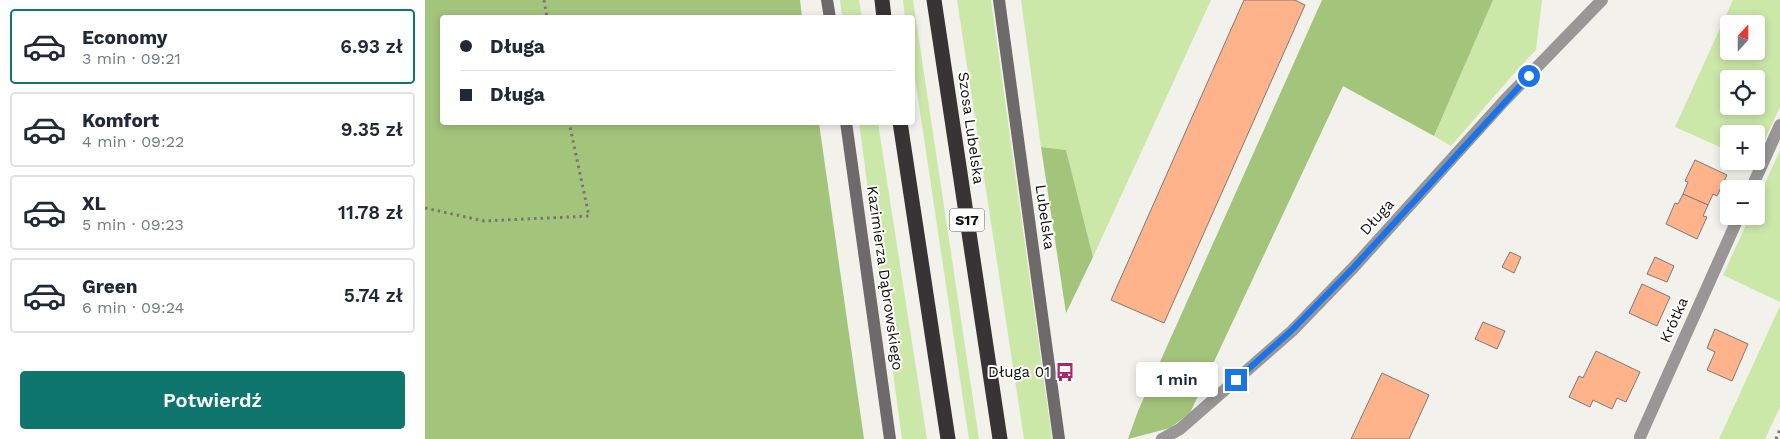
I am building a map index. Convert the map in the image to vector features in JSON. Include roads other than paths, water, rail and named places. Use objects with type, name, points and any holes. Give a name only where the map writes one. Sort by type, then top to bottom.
[{"type":"highway","points":[[882,0],[884,15]]},
{"type":"highway","name":"Szosa Lubelska","points":[[934,0],[999,439]]},
{"type":"highway","points":[[900,125],[947,439]]},
{"type":"street","points":[[827,0],[830,15]]},
{"type":"street","name":"Lubelska","points":[[999,0],[1059,439]]},
{"type":"street","name":"Długa","points":[[1161,439],[1180,429],[1291,331],[1353,268],[1504,101],[1602,0]]},
{"type":"street","name":"Kazimierza Dąbrowskiego","points":[[846,125],[890,439]]},
{"type":"street","points":[[1755,180],[1780,125]]},
{"type":"street","name":"Krótka","points":[[1639,437],[1735,225]]},
{"type":"place","name":"Długa 01","points":[[1065,372]]}]
